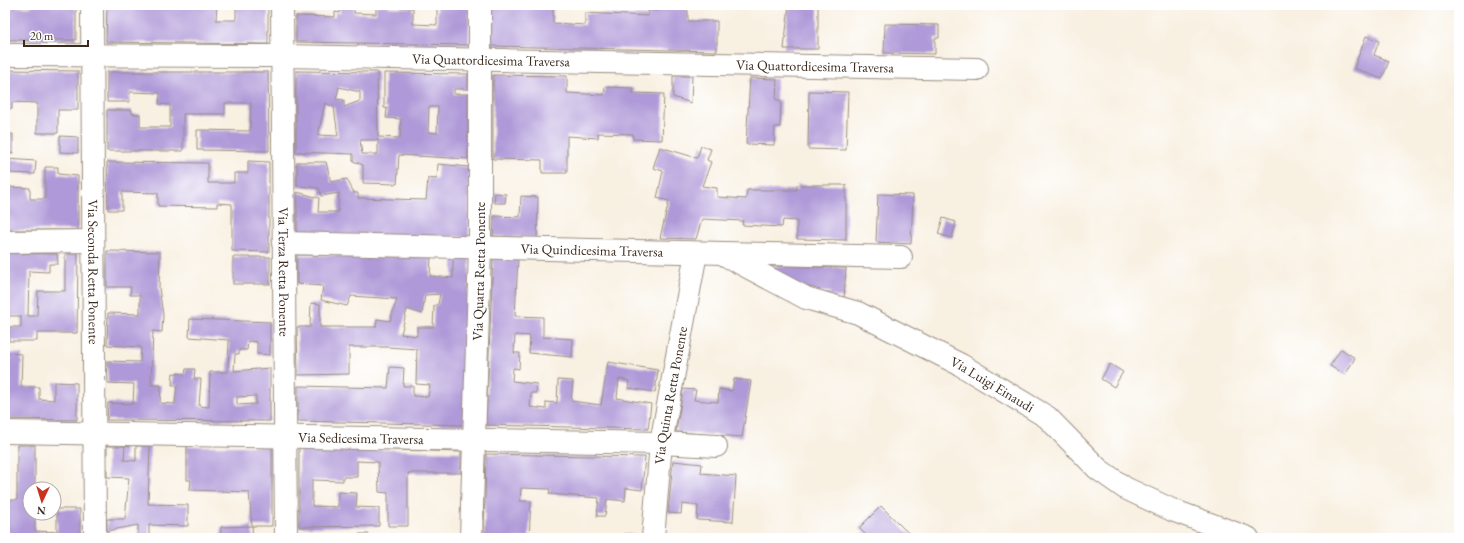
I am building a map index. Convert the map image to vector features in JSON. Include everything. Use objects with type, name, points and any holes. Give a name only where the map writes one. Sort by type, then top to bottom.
[{"type":"street","name":"Via Seconda Retta Ponente","points":[[92,5],[95,538]]},
{"type":"street","name":"Via Terza Retta Ponente","points":[[282,5],[286,538]]},
{"type":"street","name":"Via Quarta Retta Ponente","points":[[471,538],[480,248],[480,5]]},
{"type":"street","name":"Via Quattordicesima Traversa","points":[[5,55],[282,56],[977,69]]},
{"type":"street","points":[[5,242],[93,241]]},
{"type":"street","name":"Via Quindicesima Traversa","points":[[284,243],[901,257]]},
{"type":"street","name":"Via Quinta Retta Ponente","points":[[653,538],[660,443],[696,252]]},
{"type":"street","name":"Via Luigi Einaudi","points":[[721,253],[806,298],[858,313],[961,365],[1047,418],[1098,469],[1126,488],[1172,510],[1248,538]]},
{"type":"street","name":"Via Sedicesima Traversa","points":[[5,432],[660,443],[716,446]]},
{"type":"building","points":[[31,5],[76,5],[76,40],[5,40],[5,7],[31,7]]},
{"type":"building","points":[[107,5],[217,5],[216,20],[236,20],[236,5],[268,5],[268,44],[106,42]]},
{"type":"building","points":[[296,5],[318,5],[318,8],[296,7]]},
{"type":"building","points":[[340,5],[354,5],[354,13],[376,14],[376,5],[413,8],[413,24],[437,25],[437,6],[469,7],[469,45],[296,42],[296,16],[335,17],[335,12],[340,13]]},
{"type":"building","points":[[490,5],[553,5],[553,23],[585,25],[585,13],[648,16],[648,10],[658,11],[664,5],[682,5],[688,11],[688,21],[717,21],[717,51],[490,46]]},
{"type":"building","points":[[789,5],[818,5],[818,49],[784,49]]},
{"type":"building","points":[[885,24],[939,25],[939,38],[935,38],[935,54],[884,53]]},
{"type":"building","points":[[1366,36],[1379,41],[1374,55],[1389,61],[1382,79],[1354,68]]},
{"type":"building","points":[[5,70],[78,71],[78,110],[58,110],[58,133],[37,133],[37,103],[12,102],[12,109],[5,108]]},
{"type":"building","points":[[296,71],[377,72],[378,137],[400,138],[401,119],[386,118],[387,108],[384,108],[384,73],[468,74],[468,89],[454,89],[454,94],[468,94],[468,159],[399,155],[397,184],[363,183],[363,165],[353,161],[353,154],[296,152]],"holes":[[[339,87],[360,92],[360,101],[344,107],[344,100],[336,99]],[[325,103],[334,107],[338,136],[318,135]],[[429,107],[438,107],[437,133],[428,132]],[[360,140],[378,140],[378,154],[362,154]]]},
{"type":"building","points":[[107,72],[268,72],[269,151],[197,150],[197,130],[250,131],[251,103],[225,103],[225,114],[183,114],[183,151],[107,151],[107,110],[132,110],[132,114],[140,114],[140,127],[170,127],[170,105],[159,104],[160,93],[130,92],[129,102],[107,102]]},
{"type":"building","points":[[493,75],[567,76],[567,93],[604,95],[605,87],[634,88],[633,93],[664,94],[662,140],[633,139],[633,134],[598,133],[598,138],[567,136],[567,173],[542,173],[542,160],[493,159]]},
{"type":"building","points":[[673,76],[692,76],[691,103],[673,97]]},
{"type":"building","points":[[750,78],[777,79],[776,100],[781,100],[780,127],[775,127],[774,145],[746,144]]},
{"type":"building","points":[[809,91],[848,92],[846,150],[808,149]]},
{"type":"building","points":[[5,134],[13,134],[13,153],[6,153],[7,159],[36,161],[35,174],[5,173]]},
{"type":"building","points":[[60,136],[78,137],[78,153],[60,152]]},
{"type":"building","points":[[701,146],[711,149],[707,160],[711,162],[702,186],[717,188],[717,197],[746,199],[747,190],[797,190],[797,185],[846,185],[846,240],[797,239],[797,221],[783,220],[782,227],[742,225],[743,221],[702,219],[696,239],[660,238],[669,201],[657,198],[663,171],[653,168],[660,147],[697,158]]},
{"type":"building","points":[[248,161],[269,162],[269,252],[232,251],[232,204],[217,203],[217,207],[158,206],[158,193],[122,192],[122,210],[108,210],[107,162],[208,163],[208,183],[234,183],[234,173],[248,173]]},
{"type":"building","points":[[297,162],[326,162],[331,182],[347,179],[354,193],[358,193],[358,198],[426,200],[428,178],[437,179],[438,164],[469,167],[469,237],[297,234],[297,192],[319,198],[318,212],[338,212],[339,193],[321,196],[319,188],[297,186]]},
{"type":"building","points":[[45,167],[58,167],[58,174],[78,176],[78,230],[5,230],[5,191],[7,192],[7,187],[30,188],[30,199],[45,199]]},
{"type":"building","points":[[495,193],[506,194],[505,203],[494,203]]},
{"type":"building","points":[[878,194],[913,195],[911,244],[876,242]]},
{"type":"building","points":[[521,196],[538,197],[537,238],[493,236],[494,216],[520,217]]},
{"type":"building","points":[[943,218],[956,222],[952,238],[938,234]]},
{"type":"building","points":[[107,251],[160,252],[159,288],[163,315],[162,332],[153,331],[151,385],[161,385],[160,403],[175,404],[177,385],[172,385],[173,373],[185,374],[186,369],[195,369],[194,379],[201,379],[199,406],[209,407],[210,372],[228,372],[229,340],[189,337],[190,319],[270,322],[270,355],[257,354],[257,342],[248,341],[247,350],[239,350],[239,354],[235,354],[234,371],[270,368],[270,421],[107,420],[108,403],[133,404],[134,384],[108,383],[107,361],[140,362],[141,347],[107,345],[108,313],[140,314],[140,295],[130,295],[131,287],[107,287]],"holes":[[[256,396],[256,404],[237,405],[237,397]]]},
{"type":"building","points":[[5,253],[57,254],[58,264],[49,264],[49,272],[29,271],[28,316],[37,316],[38,291],[65,291],[65,254],[78,254],[77,333],[37,333],[37,341],[9,341],[9,327],[21,327],[21,316],[7,316],[7,307],[5,307]]},
{"type":"building","points":[[297,255],[431,256],[430,276],[453,278],[453,257],[470,257],[465,425],[298,421],[298,386],[388,388],[390,367],[404,368],[403,386],[413,386],[413,396],[428,397],[430,385],[416,384],[417,349],[349,347],[349,374],[298,375],[297,327],[310,327],[311,303],[320,304],[320,327],[376,327],[377,319],[390,321],[397,299],[351,296],[347,306],[321,300],[323,286],[297,284]],"holes":[[[440,294],[438,304],[434,306],[433,327],[417,327],[417,336],[401,334],[407,309],[422,314],[425,295]]]},
{"type":"building","points":[[233,257],[270,257],[270,284],[233,284]]},
{"type":"building","points":[[493,258],[518,259],[515,316],[543,317],[543,337],[573,339],[572,357],[529,353],[530,336],[515,335],[514,353],[520,353],[519,369],[513,368],[512,381],[537,384],[536,393],[531,393],[530,407],[546,409],[546,402],[557,403],[558,380],[573,381],[571,401],[601,405],[608,362],[658,370],[655,392],[628,388],[629,381],[619,379],[617,398],[651,404],[648,429],[486,425]]},
{"type":"building","points":[[772,266],[846,268],[844,298],[829,296],[830,292],[809,292],[761,268]]},
{"type":"building","points":[[1341,349],[1355,358],[1345,375],[1330,366]]},
{"type":"building","points":[[5,353],[22,354],[21,387],[39,387],[39,399],[54,400],[54,382],[77,383],[77,420],[5,419]]},
{"type":"building","points":[[1110,364],[1123,372],[1114,387],[1101,379]]},
{"type":"building","points":[[734,379],[751,381],[742,437],[676,432],[683,389],[696,390],[694,400],[718,402],[719,389],[732,391]]},
{"type":"building","points":[[17,445],[35,445],[35,481],[22,481],[22,521],[35,521],[35,531],[57,532],[57,521],[62,521],[62,509],[80,509],[80,538],[5,538],[5,500],[17,500]]},
{"type":"building","points":[[107,446],[125,446],[124,460],[136,461],[136,446],[150,446],[148,504],[188,505],[188,526],[149,525],[149,538],[138,538],[138,525],[107,531],[107,519],[125,519],[129,478],[107,477]]},
{"type":"building","points":[[187,446],[272,446],[272,526],[252,526],[249,492],[190,490],[191,480],[187,480]]},
{"type":"building","points":[[299,447],[461,452],[461,473],[408,473],[408,526],[388,526],[388,493],[379,492],[378,462],[357,461],[357,477],[343,477],[343,481],[312,480],[312,506],[338,507],[338,492],[357,493],[356,507],[379,508],[379,526],[299,527]]},
{"type":"building","points":[[486,454],[645,457],[642,490],[626,488],[625,501],[607,499],[605,516],[597,516],[599,498],[549,494],[550,489],[521,488],[520,501],[531,501],[529,538],[484,538]]},
{"type":"building","points":[[673,461],[702,464],[701,473],[736,476],[733,522],[697,520],[698,506],[682,504],[681,514],[668,513]]},
{"type":"building","points":[[881,506],[914,538],[869,538],[859,528]]},
{"type":"building","points":[[252,526],[253,538],[221,538],[221,527]]},
{"type":"building","points":[[359,534],[369,534],[370,538],[359,538]]},
{"type":"building","points":[[624,534],[639,535],[639,538],[624,538]]}]
